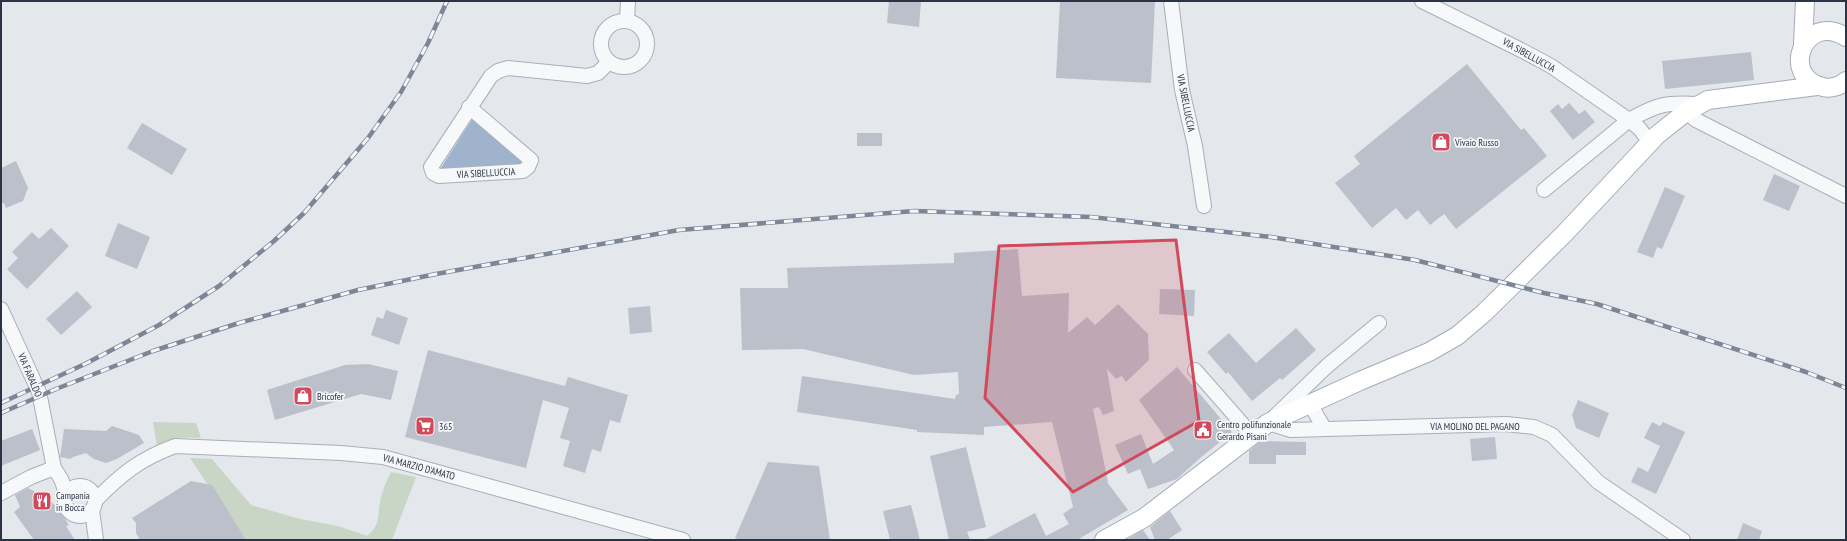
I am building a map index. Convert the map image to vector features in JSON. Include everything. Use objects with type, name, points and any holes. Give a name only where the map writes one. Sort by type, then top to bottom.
[{"type":"main road","points":[[1805,2],[1828,30]]},
{"type":"main road","points":[[1805,2],[1803,44],[1800,54],[1800,64],[1806,77],[1817,86]]},
{"type":"main road","points":[[1803,44],[1818,32],[1828,30],[1838,32],[1846,37]]},
{"type":"main road","points":[[1776,91],[1800,64]]},
{"type":"main road","points":[[1104,540],[1144,518],[1268,423],[1429,352],[1457,336],[1484,313],[1564,234],[1650,142],[1691,108],[1708,100],[1817,86],[1826,88],[1835,87],[1845,82]]},
{"type":"street","points":[[627,21],[628,1]]},
{"type":"street","name":"VIA SIBELLUCCIA","points":[[1171,1],[1182,90],[1195,146],[1204,206]]},
{"type":"street","name":"VIA SIBELLUCCIA","points":[[1422,1],[1551,66],[1629,120],[1639,128],[1650,142]]},
{"type":"street","points":[[627,21],[640,28],[645,34],[646,49],[638,62],[631,65],[616,65],[609,62],[601,49],[602,34],[612,23],[627,21]]},
{"type":"street","name":"VIA SIBELLUCCIA","points":[[469,107],[531,160],[528,167],[523,171],[439,176],[433,173],[431,167],[469,107],[491,76],[498,71],[508,68],[587,76],[598,73],[609,62]]},
{"type":"street","points":[[1544,190],[1629,120],[1650,108],[1672,102],[1691,108],[1696,120],[1846,196]]},
{"type":"street","name":"VIA FARALDO","points":[[1,309],[39,392],[58,473],[84,496]]},
{"type":"street","points":[[1268,423],[1328,366],[1379,323]]},
{"type":"street","points":[[1195,370],[1252,435]]},
{"type":"street","points":[[1310,404],[1324,428]]},
{"type":"street","name":"VIA MOLINO DEL PAGANO","points":[[1268,423],[1291,430],[1506,424],[1534,427],[1552,435],[1598,482],[1683,540]]},
{"type":"street","name":"VIA MARZIO D'AMATO","points":[[84,496],[111,485],[129,469],[158,452],[175,446],[341,453],[383,457],[683,540]]},
{"type":"street","points":[[1,493],[31,477],[58,473]]},
{"type":"street","points":[[84,496],[86,515],[79,516],[71,513],[65,505],[84,496]]},
{"type":"street","points":[[84,496],[95,540]]},
{"type":"street","points":[[79,516],[95,540]]},
{"type":"highlighted area","points":[[1176,240],[1199,421],[1073,492],[985,398],[999,246]]},
{"type":"green space","points":[[153,422],[196,423],[201,438],[178,438],[157,446]]},
{"type":"green space","points":[[190,458],[212,459],[251,505],[300,519],[338,526],[367,536],[375,528],[378,520],[382,494],[391,472],[416,477],[392,540],[245,540]]},
{"type":"water","points":[[473,118],[526,163],[524,168],[439,171]]},
{"type":"building","points":[[889,1],[921,1],[919,27],[887,23]]},
{"type":"building","points":[[1060,1],[1155,1],[1151,83],[1056,78]]},
{"type":"building","points":[[1751,52],[1754,80],[1665,89],[1662,61]]},
{"type":"building","name":"Vivaio Russo","points":[[1467,64],[1521,130],[1524,128],[1547,156],[1456,229],[1444,214],[1430,225],[1418,210],[1406,220],[1396,208],[1372,228],[1335,183],[1360,164],[1354,156]]},
{"type":"building","points":[[1569,103],[1579,114],[1585,110],[1595,122],[1573,140],[1550,111],[1558,104],[1562,109]]},
{"type":"building","points":[[142,123],[187,149],[172,175],[127,148]]},
{"type":"building","points":[[857,133],[882,133],[882,146],[857,146]]},
{"type":"building","points":[[16,161],[28,188],[23,201],[6,208],[4,203],[1,204],[1,168]]},
{"type":"building","points":[[1774,174],[1800,186],[1789,211],[1763,200]]},
{"type":"building","points":[[1665,187],[1685,196],[1662,249],[1657,247],[1653,258],[1637,252]]},
{"type":"building","points":[[118,223],[150,237],[137,269],[105,256]]},
{"type":"building","points":[[51,228],[69,246],[27,289],[7,269],[18,258],[12,252],[32,232],[39,239]]},
{"type":"building","points":[[1018,249],[1022,296],[1069,293],[1068,333],[1087,317],[1095,325],[1118,304],[1148,334],[1149,360],[1126,382],[1122,376],[1116,379],[1107,369],[1114,411],[1103,415],[1099,407],[1093,409],[1107,482],[1128,510],[1077,540],[984,540],[1035,513],[1046,536],[1069,524],[1063,514],[1073,507],[1052,422],[984,427],[984,435],[917,432],[917,430],[797,412],[802,376],[955,399],[956,395],[959,394],[958,372],[914,375],[803,349],[742,350],[740,288],[788,288],[787,268],[954,263],[954,253]]},
{"type":"building","points":[[1160,289],[1195,290],[1194,316],[1159,314]]},
{"type":"building","points":[[77,291],[92,307],[61,335],[46,319]]},
{"type":"building","points":[[650,306],[652,332],[630,334],[628,308]]},
{"type":"building","points":[[386,310],[408,318],[399,345],[371,335],[377,317],[383,319]]},
{"type":"building","points":[[1296,328],[1316,350],[1282,380],[1280,378],[1252,401],[1228,372],[1226,374],[1207,352],[1229,333],[1256,363]]},
{"type":"building","points":[[428,350],[565,386],[568,377],[628,395],[620,423],[610,420],[601,452],[592,449],[585,473],[563,466],[570,441],[560,438],[569,408],[543,400],[526,468],[405,437]]},
{"type":"building","points":[[368,364],[398,371],[391,400],[361,394],[275,420],[267,390],[345,365]]},
{"type":"building","points":[[1177,367],[1232,432],[1177,479],[1148,489],[1140,469],[1128,474],[1115,445],[1141,434],[1153,464],[1174,450],[1139,400]]},
{"type":"building","points":[[1578,400],[1609,413],[1599,438],[1576,428],[1572,415]]},
{"type":"building","points":[[1652,422],[1660,426],[1663,422],[1685,432],[1656,494],[1631,482],[1638,467],[1648,472],[1660,446],[1644,438]]},
{"type":"building","points":[[112,426],[139,435],[144,443],[117,459],[106,463],[94,459],[86,453],[70,459],[60,457],[64,429],[106,431]]},
{"type":"building","points":[[32,429],[40,450],[1,466],[1,441]]},
{"type":"building","points":[[1495,437],[1497,459],[1472,461],[1470,439]]},
{"type":"building","points":[[1261,441],[1306,442],[1306,455],[1276,455],[1276,464],[1249,464],[1249,451]]},
{"type":"building","points":[[966,447],[986,527],[967,532],[970,540],[949,540],[930,456]]},
{"type":"building","points":[[768,462],[819,466],[830,540],[741,540],[735,538]]},
{"type":"building","points":[[191,481],[212,485],[246,540],[140,540],[136,533],[136,523],[132,518]]},
{"type":"building","points":[[28,488],[47,498],[57,507],[69,525],[66,526],[75,540],[34,540],[14,512],[20,507],[15,495]]},
{"type":"building","points":[[911,505],[920,540],[890,540],[883,511]]},
{"type":"building","points":[[1170,511],[1182,530],[1167,540],[1155,540],[1150,527]]},
{"type":"building","points":[[1743,523],[1762,531],[1759,540],[1737,540]]},
{"type":"building","points":[[1143,530],[1150,540],[1126,540]]},
{"type":"railway","points":[[1,403],[87,363],[159,325],[219,286],[274,241],[304,213],[368,138],[401,92],[428,43],[447,1]]},
{"type":"railway","points":[[1,413],[56,389],[153,351],[239,323],[358,290],[436,274],[679,230],[914,211],[1091,217],[1271,237],[1415,260],[1544,293],[1597,304],[1806,372],[1846,388]]},
{"type":"place","name":"Vivaio Russo","points":[[1441,142]]},
{"type":"place","name":"Bricofer","points":[[303,396]]},
{"type":"place","name":"365","points":[[425,426]]},
{"type":"place","name":"Centro polifunzionale Gerardo Pisani","points":[[1203,430]]},
{"type":"place","name":"Campania in Bocca","points":[[42,501]]}]
